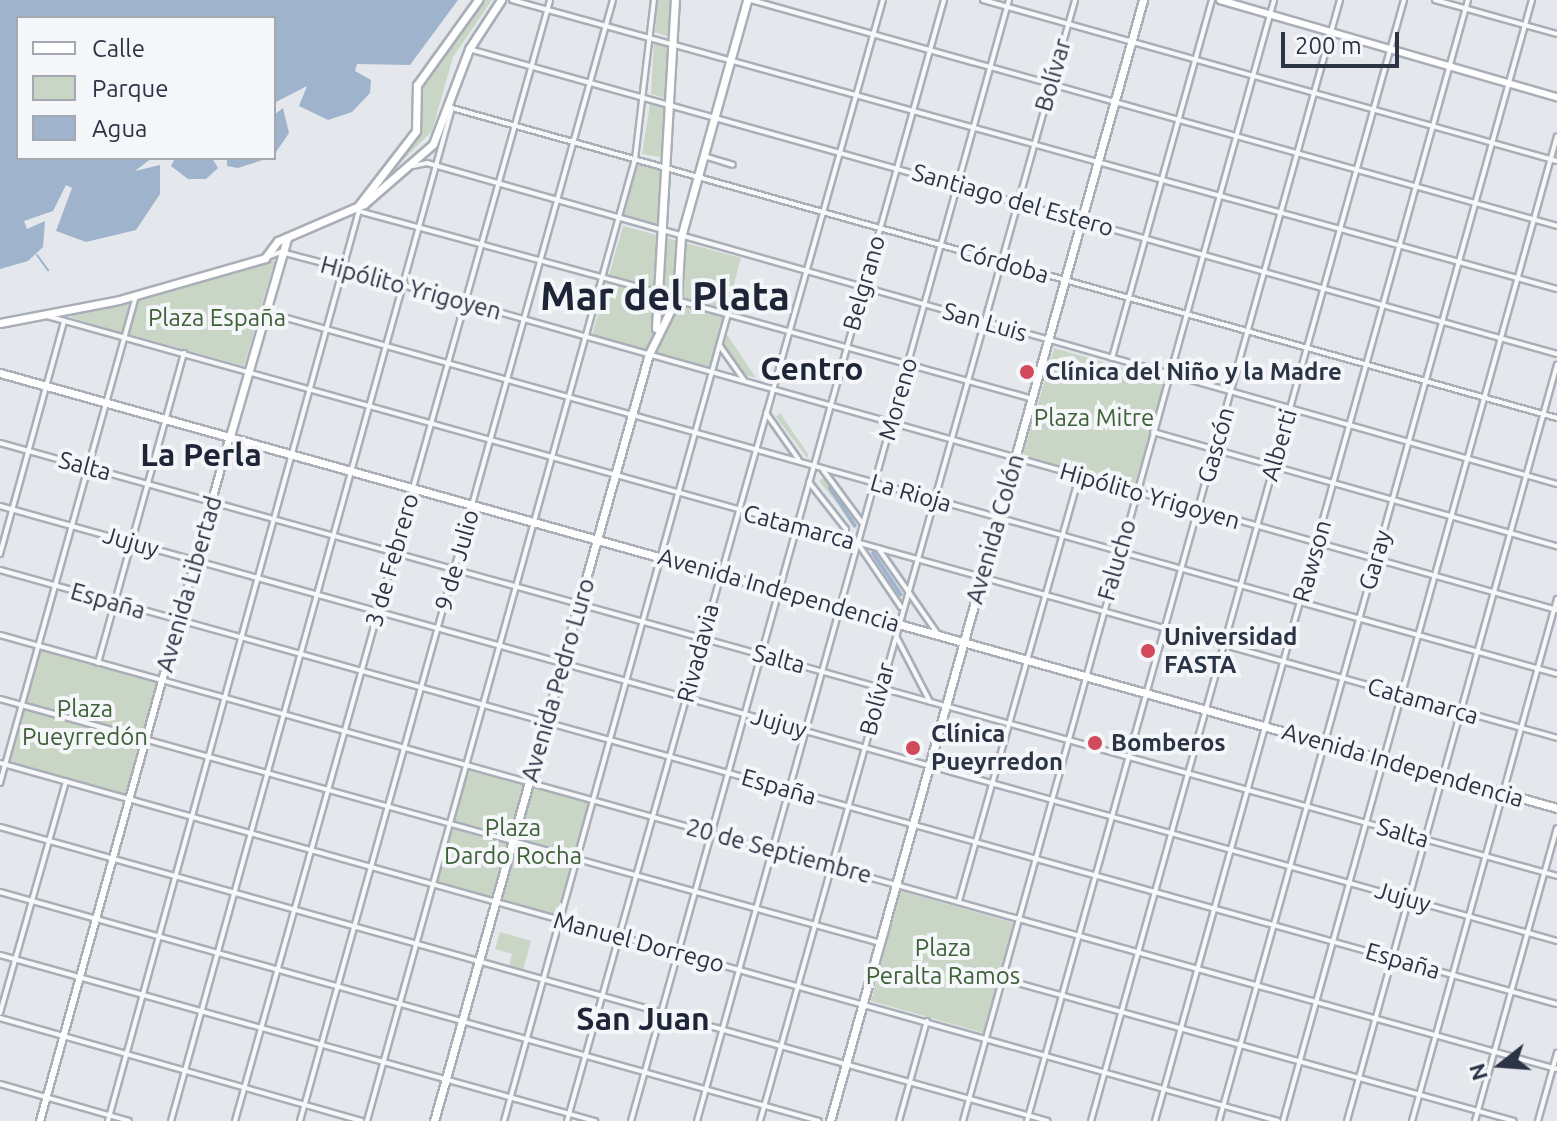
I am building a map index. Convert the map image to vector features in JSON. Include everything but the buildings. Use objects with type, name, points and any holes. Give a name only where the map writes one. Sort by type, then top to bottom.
[{"type":"main road","points":[[360,209],[416,129],[416,89],[426,67],[478,0]]},
{"type":"main road","points":[[0,323],[136,296],[265,258],[293,235],[360,209],[413,166],[452,108],[469,49],[501,0]]},
{"type":"main road","name":"Avenida Pedro Luro","points":[[656,332],[657,293],[665,263],[675,0]]},
{"type":"main road","points":[[657,293],[675,302],[674,267],[681,237],[749,0]]},
{"type":"main road","name":"Avenida Colón","points":[[830,1121],[1143,0]]},
{"type":"main road","points":[[1220,0],[1557,97]]},
{"type":"main road","points":[[385,173],[394,181]]},
{"type":"main road","name":"Avenida Libertad","points":[[40,1121],[281,252],[293,235]]},
{"type":"main road","points":[[665,263],[674,267]]},
{"type":"main road","points":[[657,293],[676,290]]},
{"type":"main road","name":"Avenida Pedro Luro","points":[[434,1121],[649,354],[656,332],[675,302]]},
{"type":"main road","name":"Avenida Independencia","points":[[0,373],[1557,808]]},
{"type":"main road","name":"Avenida Colón","points":[[871,973],[877,942],[886,921]]},
{"type":"street","points":[[512,0],[857,92],[1557,289]]},
{"type":"street","name":"3 de Febrero","points":[[235,1121],[550,0]]},
{"type":"street","name":"9 de Julio","points":[[300,1121],[613,0]]},
{"type":"street","points":[[66,781],[0,1016],[364,1121],[635,159],[647,98],[654,0]]},
{"type":"street","points":[[749,0],[1557,226]]},
{"type":"street","name":"Rivadavia","points":[[567,1121],[883,0]]},
{"type":"street","name":"Belgrano","points":[[631,1121],[944,0]]},
{"type":"street","points":[[983,0],[1557,161]]},
{"type":"street","name":"Moreno","points":[[697,1121],[1009,0]]},
{"type":"street","name":"Bolívar","points":[[760,1121],[965,380],[1075,0]]},
{"type":"street","points":[[1112,358],[1212,0]]},
{"type":"street","name":"Falucho","points":[[963,1121],[1274,0]]},
{"type":"street","name":"Gascón","points":[[1028,1118],[1340,0]]},
{"type":"street","name":"Alberti","points":[[1091,1121],[1404,0]]},
{"type":"street","points":[[1435,0],[1557,34]]},
{"type":"street","name":"Rawson","points":[[1155,1121],[1468,0]]},
{"type":"street","name":"Garay","points":[[1219,1121],[1532,0]]},
{"type":"street","name":"Santiago del Estero","points":[[469,49],[1557,354]]},
{"type":"street","points":[[171,1121],[440,167],[452,108]]},
{"type":"street","name":"Córdoba","points":[[452,108],[1557,418]]},
{"type":"street","points":[[1280,1121],[1333,942],[1557,136]]},
{"type":"street","points":[[704,156],[733,165]]},
{"type":"street","name":"San Luis","points":[[413,166],[440,167],[1557,484]]},
{"type":"street","points":[[109,1118],[346,269],[360,209],[657,293]]},
{"type":"street","points":[[265,258],[281,252]]},
{"type":"street","name":"Hipólito Yrigoyen","points":[[281,252],[1556,610]]},
{"type":"street","points":[[0,783],[136,296]]},
{"type":"street","points":[[675,302],[1033,398]]},
{"type":"street","name":"La Rioja","points":[[265,312],[1557,674]]},
{"type":"street","name":"Catamarca","points":[[41,314],[1557,738]]},
{"type":"street","points":[[504,1121],[728,314]]},
{"type":"street","points":[[0,554],[64,321]]},
{"type":"street","points":[[720,346],[744,381]]},
{"type":"street","points":[[98,663],[184,353]]},
{"type":"street","points":[[1347,1121],[1557,365]]},
{"type":"street","points":[[766,413],[800,462]]},
{"type":"street","points":[[1153,432],[1557,546]]},
{"type":"street","name":"Salta","points":[[0,443],[1557,876]]},
{"type":"street","points":[[822,468],[863,524]]},
{"type":"street","points":[[959,902],[1079,476]]},
{"type":"street","points":[[809,482],[846,529],[846,540]]},
{"type":"street","name":"Jujuy","points":[[0,506],[1557,941]]},
{"type":"street","points":[[858,543],[902,608]]},
{"type":"street","points":[[878,548],[938,635]]},
{"type":"street","name":"España","points":[[0,570],[1557,1004]]},
{"type":"street","points":[[1412,1121],[1557,599]]},
{"type":"street","points":[[895,634],[930,702]]},
{"type":"street","name":"20 de Septiembre","points":[[0,635],[1555,1069]]},
{"type":"street","points":[[0,699],[877,942]]},
{"type":"street","name":"Manuel Dorrego","points":[[3,764],[1280,1121]]},
{"type":"street","points":[[0,827],[661,1011],[1028,1118],[1048,1121]]},
{"type":"street","points":[[1475,1121],[1557,828]]},
{"type":"street","points":[[0,892],[819,1121]]},
{"type":"street","points":[[0,955],[595,1121]]},
{"type":"street","points":[[1003,979],[1514,1121]]},
{"type":"street","points":[[899,1121],[927,1021]]},
{"type":"street","points":[[1538,1121],[1557,1053]]},
{"type":"street","points":[[0,1084],[109,1118],[129,1121]]},
{"type":"green space","points":[[481,0],[492,0],[453,57],[432,131],[395,168],[420,130],[420,85]]},
{"type":"green space","points":[[658,0],[673,0],[670,37],[655,32]]},
{"type":"green space","points":[[654,40],[669,45],[667,99],[651,94]]},
{"type":"green space","points":[[650,104],[665,107],[661,157],[642,154]]},
{"type":"green space","points":[[637,163],[663,171],[661,227],[622,217]]},
{"type":"green space","points":[[623,226],[741,258],[710,370],[592,335]]},
{"type":"green space","name":"Plaza España","points":[[275,260],[244,366],[129,334],[138,298]]},
{"type":"green space","points":[[133,302],[122,333],[70,317],[72,312]]},
{"type":"green space","points":[[726,336],[756,378],[742,374],[724,348]]},
{"type":"green space","name":"Plaza Mitre","points":[[1054,348],[1165,380],[1134,488],[1023,455]]},
{"type":"green space","points":[[780,413],[808,454],[808,459],[776,417]]},
{"type":"green space","points":[[824,477],[855,519],[853,523],[819,481]]},
{"type":"green space","name":"Plaza Pueyrredón","points":[[38,645],[162,680],[129,798],[5,765]]},
{"type":"green space","name":"Plaza Dardo Rocha","points":[[466,766],[591,801],[557,916],[436,882]]},
{"type":"green space","name":"Plaza Peralta Ramos","points":[[901,891],[1014,923],[984,1033],[871,1001]]},
{"type":"green space","points":[[500,932],[531,941],[523,970],[509,966],[512,954],[495,949]]},
{"type":"water","points":[[0,0],[458,0],[410,65],[357,64],[355,71],[371,80],[370,93],[352,112],[328,120],[299,106],[307,86],[276,102],[276,16],[16,16],[16,160],[149,160],[135,171],[160,165],[160,194],[136,230],[86,242],[56,231],[72,188],[66,185],[53,211],[24,221],[27,229],[45,221],[43,247],[28,261],[0,269]]},
{"type":"water","points":[[283,108],[289,133],[276,152],[276,113]]},
{"type":"water","points":[[174,160],[213,160],[218,168],[206,179],[188,179],[171,166]]},
{"type":"water","points":[[227,160],[263,160],[238,168],[227,166]]},
{"type":"waterway","points":[[37,255],[48,270]]},
{"type":"waterway","points":[[830,488],[855,526]]},
{"type":"waterway","points":[[873,553],[901,595]]},
{"type":"place","name":"Clínica del Niño y la Madre","points":[[1027,372]]},
{"type":"place","name":"Universidad FASTA","points":[[1148,651]]},
{"type":"place","name":"Bomberos","points":[[1095,743]]},
{"type":"place","name":"Clínica Pueyrredon","points":[[913,748]]},
{"type":"district","name":"Mar del Plata","points":[[665,296]]},
{"type":"district","name":"Centro","points":[[812,368]]},
{"type":"district","name":"La Perla","points":[[201,454]]},
{"type":"district","name":"San Juan","points":[[643,1018]]}]
